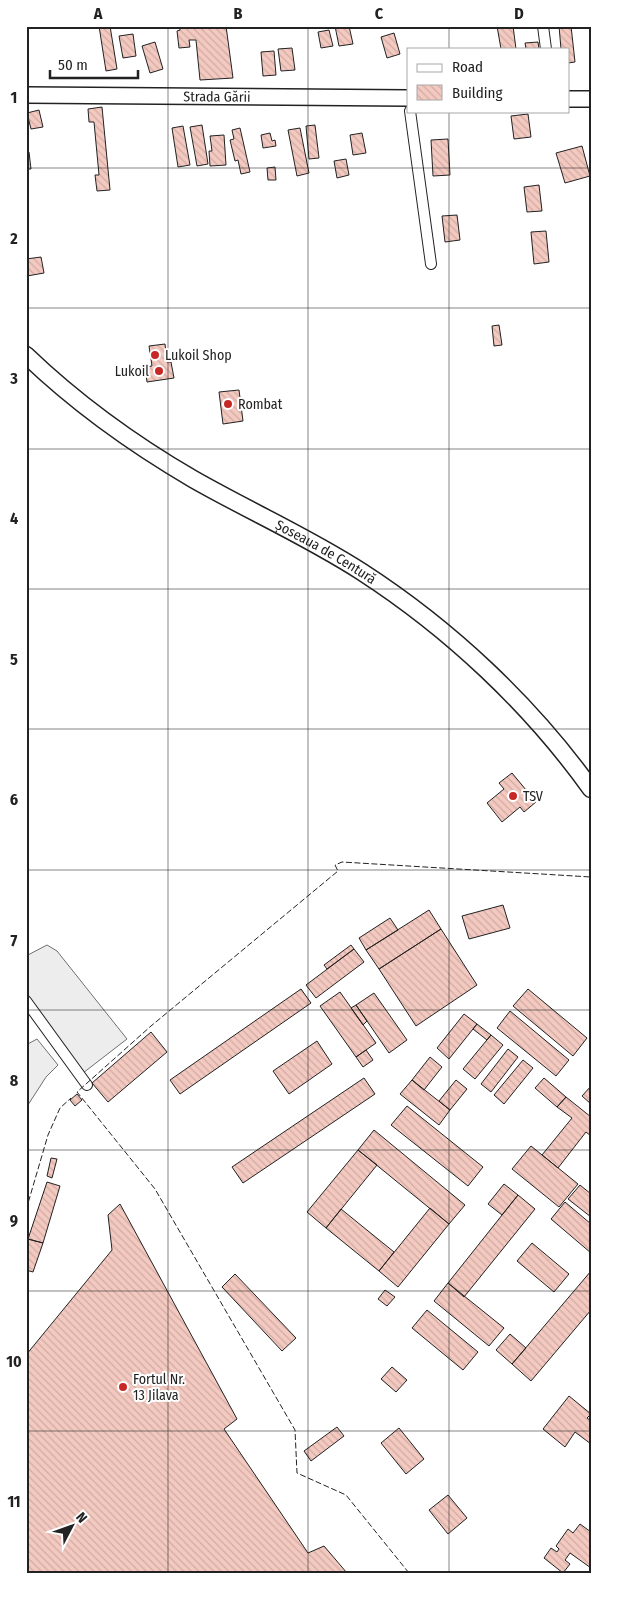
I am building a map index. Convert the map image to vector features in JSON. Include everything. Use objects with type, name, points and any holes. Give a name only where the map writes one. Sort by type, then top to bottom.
[{"type":"main road","name":"Șoseaua de Centură","points":[[26,356],[87,407],[161,459],[212,490],[314,543],[362,572],[414,609],[450,638],[494,678],[547,734],[591,789]]},
{"type":"street","points":[[544,26],[546,48]]},
{"type":"street","name":"Strada Gării","points":[[26,95],[407,98]]},
{"type":"street","points":[[570,99],[591,99]]},
{"type":"street","points":[[410,112],[431,264]]},
{"type":"street","points":[[26,1001],[87,1085]]},
{"type":"shaded area","points":[[47,945],[57,951],[127,1039],[83,1073],[26,999],[26,956]]},
{"type":"shaded area","points":[[37,1039],[58,1065],[46,1077],[26,1108],[26,1045]]},
{"type":"building","points":[[99,26],[110,26],[117,69],[106,71]]},
{"type":"building","points":[[180,26],[226,26],[233,78],[200,80],[196,40],[189,40],[190,47],[179,48],[177,31],[180,30]]},
{"type":"building","points":[[335,26],[349,26],[353,44],[339,46]]},
{"type":"building","points":[[497,26],[513,26],[516,48],[501,48]]},
{"type":"building","points":[[559,26],[571,26],[575,62],[570,63],[570,48],[561,48]]},
{"type":"building","points":[[329,30],[333,46],[321,48],[318,32]]},
{"type":"building","points":[[394,33],[400,54],[387,58],[381,37]]},
{"type":"building","points":[[133,34],[136,56],[123,58],[119,36]]},
{"type":"building","points":[[155,42],[163,69],[150,73],[142,46]]},
{"type":"building","points":[[538,42],[539,48],[526,48],[525,43]]},
{"type":"building","points":[[292,48],[295,70],[281,71],[278,49]]},
{"type":"building","points":[[274,51],[276,75],[263,76],[261,52]]},
{"type":"building","points":[[102,107],[110,190],[97,191],[95,175],[99,175],[94,122],[89,122],[88,109]]},
{"type":"building","points":[[39,110],[43,127],[31,129],[27,113]]},
{"type":"building","points":[[528,114],[531,137],[514,139],[511,116]]},
{"type":"building","points":[[202,125],[208,164],[197,166],[190,127]]},
{"type":"building","points":[[315,125],[319,158],[309,159],[306,126]]},
{"type":"building","points":[[183,126],[190,165],[178,167],[172,128]]},
{"type":"building","points":[[240,128],[250,172],[241,174],[238,160],[235,161],[230,140],[234,139],[232,130]]},
{"type":"building","points":[[300,128],[309,173],[297,176],[288,130]]},
{"type":"building","points":[[270,133],[272,141],[275,140],[276,146],[263,148],[261,135]]},
{"type":"building","points":[[362,133],[366,153],[353,155],[350,135]]},
{"type":"building","points":[[224,135],[226,165],[210,166],[209,151],[212,151],[210,136]]},
{"type":"building","points":[[448,139],[450,175],[433,176],[431,140]]},
{"type":"building","points":[[582,146],[590,176],[565,183],[556,153]]},
{"type":"building","points":[[26,152],[29,152],[31,169],[26,169]]},
{"type":"building","points":[[346,159],[349,175],[337,178],[334,161]]},
{"type":"building","points":[[275,167],[276,180],[268,180],[267,168]]},
{"type":"building","points":[[539,185],[542,211],[527,212],[524,187]]},
{"type":"building","points":[[457,215],[460,240],[445,242],[442,216]]},
{"type":"building","points":[[546,231],[549,262],[534,264],[531,232]]},
{"type":"building","points":[[41,257],[44,273],[27,276],[26,259]]},
{"type":"building","points":[[499,325],[502,345],[494,346],[492,326]]},
{"type":"building","points":[[165,344],[167,362],[171,362],[174,378],[147,382],[145,367],[152,366],[149,346]]},
{"type":"building","points":[[239,390],[243,421],[223,424],[219,392]]},
{"type":"building","points":[[512,773],[536,802],[524,812],[520,807],[502,822],[487,803],[504,789],[499,783]]},
{"type":"building","points":[[503,905],[510,928],[469,939],[462,916]]},
{"type":"building","points":[[429,910],[441,929],[379,969],[366,950]]},
{"type":"building","points":[[390,918],[398,930],[366,950],[359,938]]},
{"type":"building","points":[[441,929],[477,985],[416,1026],[379,969]]},
{"type":"building","points":[[351,945],[354,949],[327,969],[324,965]]},
{"type":"building","points":[[354,949],[364,962],[316,998],[306,985]]},
{"type":"building","points":[[301,989],[311,1003],[180,1094],[170,1080]]},
{"type":"building","points":[[528,989],[587,1038],[573,1056],[513,1006]]},
{"type":"building","points":[[340,992],[376,1043],[356,1057],[320,1006]]},
{"type":"building","points":[[374,993],[407,1040],[389,1053],[356,1005]]},
{"type":"building","points":[[356,1005],[367,1021],[363,1025],[351,1008]]},
{"type":"building","points":[[510,1011],[569,1060],[556,1076],[497,1028]]},
{"type":"building","points":[[464,1014],[477,1024],[449,1059],[437,1048]]},
{"type":"building","points":[[477,1024],[491,1035],[487,1040],[473,1029]]},
{"type":"building","points":[[151,1032],[167,1052],[108,1102],[92,1083]]},
{"type":"building","points":[[491,1035],[503,1045],[475,1079],[463,1069]]},
{"type":"building","points":[[317,1041],[332,1064],[289,1094],[273,1071]]},
{"type":"building","points":[[508,1049],[518,1057],[491,1092],[481,1084]]},
{"type":"building","points":[[366,1050],[373,1060],[363,1067],[356,1057]]},
{"type":"building","points":[[430,1057],[442,1067],[424,1090],[412,1080]]},
{"type":"building","points":[[523,1060],[533,1068],[504,1104],[494,1095]]},
{"type":"building","points":[[364,1078],[375,1094],[243,1183],[232,1167]]},
{"type":"building","points":[[544,1078],[566,1097],[557,1107],[535,1088]]},
{"type":"building","points":[[412,1080],[450,1110],[439,1125],[400,1094]]},
{"type":"building","points":[[456,1080],[467,1089],[450,1110],[439,1101]]},
{"type":"building","points":[[591,1086],[591,1104],[582,1096]]},
{"type":"building","points":[[77,1094],[82,1100],[75,1106],[70,1100]]},
{"type":"building","points":[[566,1097],[591,1117],[591,1136],[586,1132],[558,1168],[542,1155],[572,1118],[557,1107]]},
{"type":"building","points":[[407,1106],[483,1167],[468,1186],[391,1125]]},
{"type":"building","points":[[374,1130],[465,1205],[449,1224],[358,1150]]},
{"type":"building","points":[[531,1146],[578,1184],[559,1207],[512,1169]]},
{"type":"building","points":[[358,1150],[377,1165],[326,1228],[307,1212]]},
{"type":"building","points":[[51,1158],[57,1159],[52,1178],[47,1176]]},
{"type":"building","points":[[47,1182],[60,1186],[43,1243],[28,1239]]},
{"type":"building","points":[[504,1184],[518,1195],[502,1215],[488,1204]]},
{"type":"building","points":[[580,1185],[591,1194],[591,1217],[568,1199]]},
{"type":"building","points":[[518,1195],[535,1209],[464,1297],[448,1283]]},
{"type":"building","points":[[565,1202],[591,1224],[591,1253],[551,1219]]},
{"type":"building","name":"Fortul Nr. 13 Jilava","points":[[120,1204],[237,1419],[224,1429],[308,1553],[324,1546],[347,1573],[26,1573],[26,1355],[112,1250],[108,1215]]},
{"type":"building","points":[[430,1208],[449,1224],[398,1287],[379,1271]]},
{"type":"building","points":[[341,1209],[394,1252],[379,1271],[326,1228]]},
{"type":"building","points":[[28,1239],[43,1243],[33,1272],[26,1270],[26,1246]]},
{"type":"building","points":[[532,1243],[569,1274],[554,1292],[517,1261]]},
{"type":"building","points":[[591,1271],[591,1310],[531,1381],[512,1364]]},
{"type":"building","points":[[235,1274],[296,1338],[282,1351],[222,1287]]},
{"type":"building","points":[[448,1283],[504,1328],[489,1346],[434,1301]]},
{"type":"building","points":[[385,1290],[395,1297],[387,1306],[378,1299]]},
{"type":"building","points":[[427,1310],[478,1352],[463,1370],[412,1328]]},
{"type":"building","points":[[510,1334],[526,1348],[512,1364],[496,1350]]},
{"type":"building","points":[[392,1367],[407,1380],[396,1392],[381,1379]]},
{"type":"building","points":[[569,1396],[591,1414],[587,1418],[591,1421],[591,1444],[575,1432],[565,1447],[543,1429]]},
{"type":"building","points":[[337,1427],[344,1436],[311,1461],[304,1451]]},
{"type":"building","points":[[399,1428],[424,1459],[406,1474],[381,1443]]},
{"type":"building","points":[[448,1495],[467,1518],[448,1534],[429,1510]]},
{"type":"building","points":[[580,1524],[591,1532],[591,1568],[570,1553],[565,1560],[570,1564],[563,1573],[544,1558],[551,1548],[557,1552],[559,1549],[556,1546],[568,1529],[573,1533]]},
{"type":"fence","points":[[409,1573],[346,1495],[297,1473],[295,1430],[155,1189],[77,1092],[151,1026],[338,871],[335,865],[342,862],[591,877]]},
{"type":"fence","points":[[26,1210],[48,1135],[60,1108],[71,1098]]},
{"type":"place","name":"Lukoil Shop","points":[[155,355]]},
{"type":"place","name":"Lukoil","points":[[159,371]]},
{"type":"place","name":"Rombat","points":[[228,404]]},
{"type":"place","name":"TSV","points":[[513,796]]},
{"type":"place","name":"Fortul Nr. 13 Jilava","points":[[123,1387]]}]
